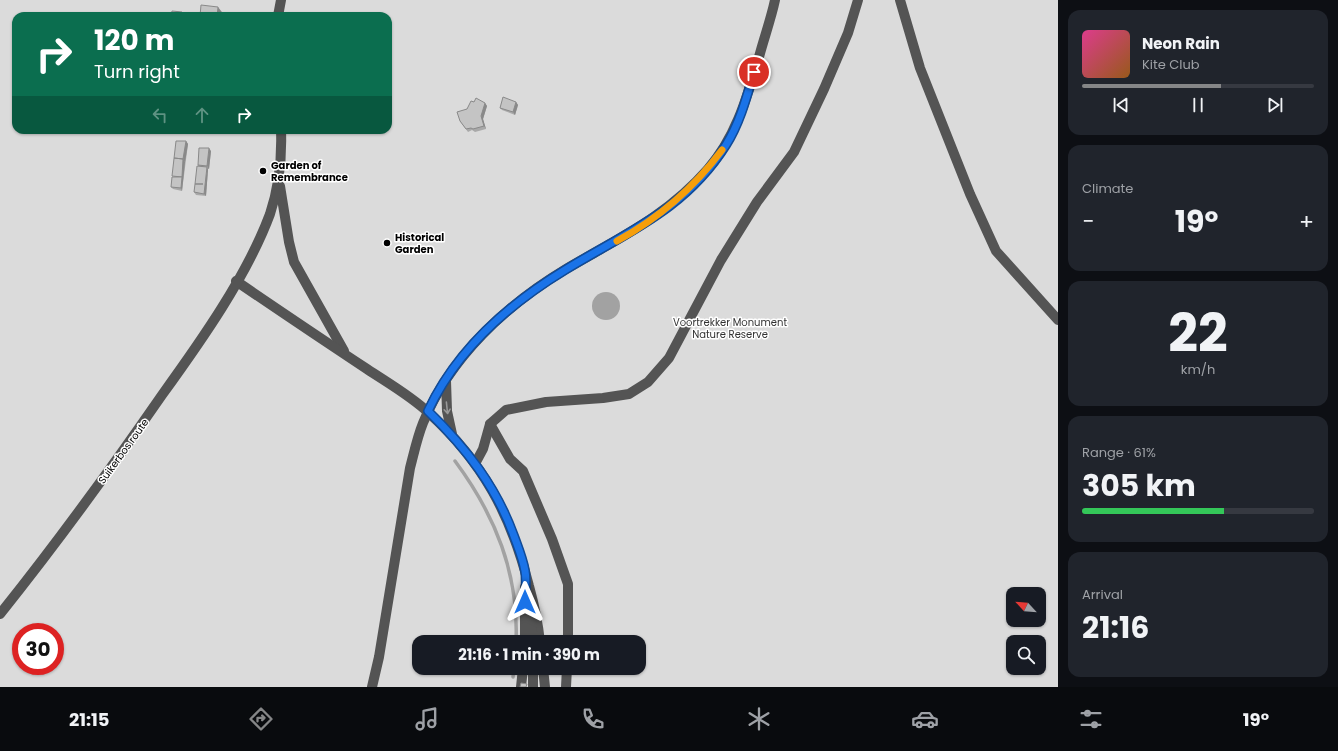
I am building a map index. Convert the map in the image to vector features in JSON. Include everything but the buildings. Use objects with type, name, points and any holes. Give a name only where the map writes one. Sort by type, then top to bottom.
[{"type":"street","points":[[279,12],[281,0]]},
{"type":"street","points":[[372,687],[380,650],[410,468],[416,444],[428,411],[446,381],[480,336],[509,308],[566,269],[629,234],[661,213],[689,190],[709,168],[726,145],[739,119],[753,77],[775,0]]},
{"type":"street","points":[[476,462],[483,449],[490,424],[506,410],[539,403],[629,394],[648,382],[669,358],[721,260],[757,202],[794,152],[824,89],[848,33],[858,0]]},
{"type":"street","points":[[900,0],[920,68],[970,194],[996,251],[1058,320]]},
{"type":"street","points":[[281,134],[279,172],[284,218],[294,262],[340,345],[354,361]]},
{"type":"street","name":"Suikerbos route","points":[[0,614],[79,513],[205,336],[266,224],[274,199],[279,172]]},
{"type":"street","points":[[236,281],[428,411],[452,434],[476,462],[503,508],[517,544],[526,571],[539,635]]},
{"type":"street","points":[[446,381],[447,411],[452,434]]},
{"type":"street","points":[[490,424],[500,438],[510,459],[523,471],[552,539],[568,584],[568,635]]},
{"type":"street","points":[[525,635],[526,571]]},
{"type":"street","points":[[526,571],[532,635]]},
{"type":"street","points":[[521,687],[522,675]]},
{"type":"street","points":[[533,675],[533,687]]},
{"type":"street","points":[[544,675],[545,687]]},
{"type":"street","points":[[566,687],[567,675]]},
{"type":"green space","name":"Voortrekker Monument Nature Reserve","points":[[0,0],[1058,0],[1058,687],[0,687]]},
{"type":"shaded area","points":[[606,292],[616,296],[620,306],[616,316],[606,320],[596,316],[592,306],[596,296]]},
{"type":"waterway","points":[[455,461],[482,502],[502,546],[509,569],[513,592],[516,617],[516,635]]},
{"type":"slow traffic","points":[[617,241],[661,213],[689,190],[709,168],[722,150]]},
{"type":"place","name":"Garden of Remembrance","points":[[263,171]]},
{"type":"place","name":"Historical Garden","points":[[387,243]]},
{"type":"route","points":[[525,602],[526,571],[511,526],[503,508],[476,462],[452,434],[428,411],[446,381],[463,357],[480,336],[509,308],[536,288],[566,269],[640,227],[661,213],[689,190],[709,168],[726,145],[739,119],[754,72]]}]
